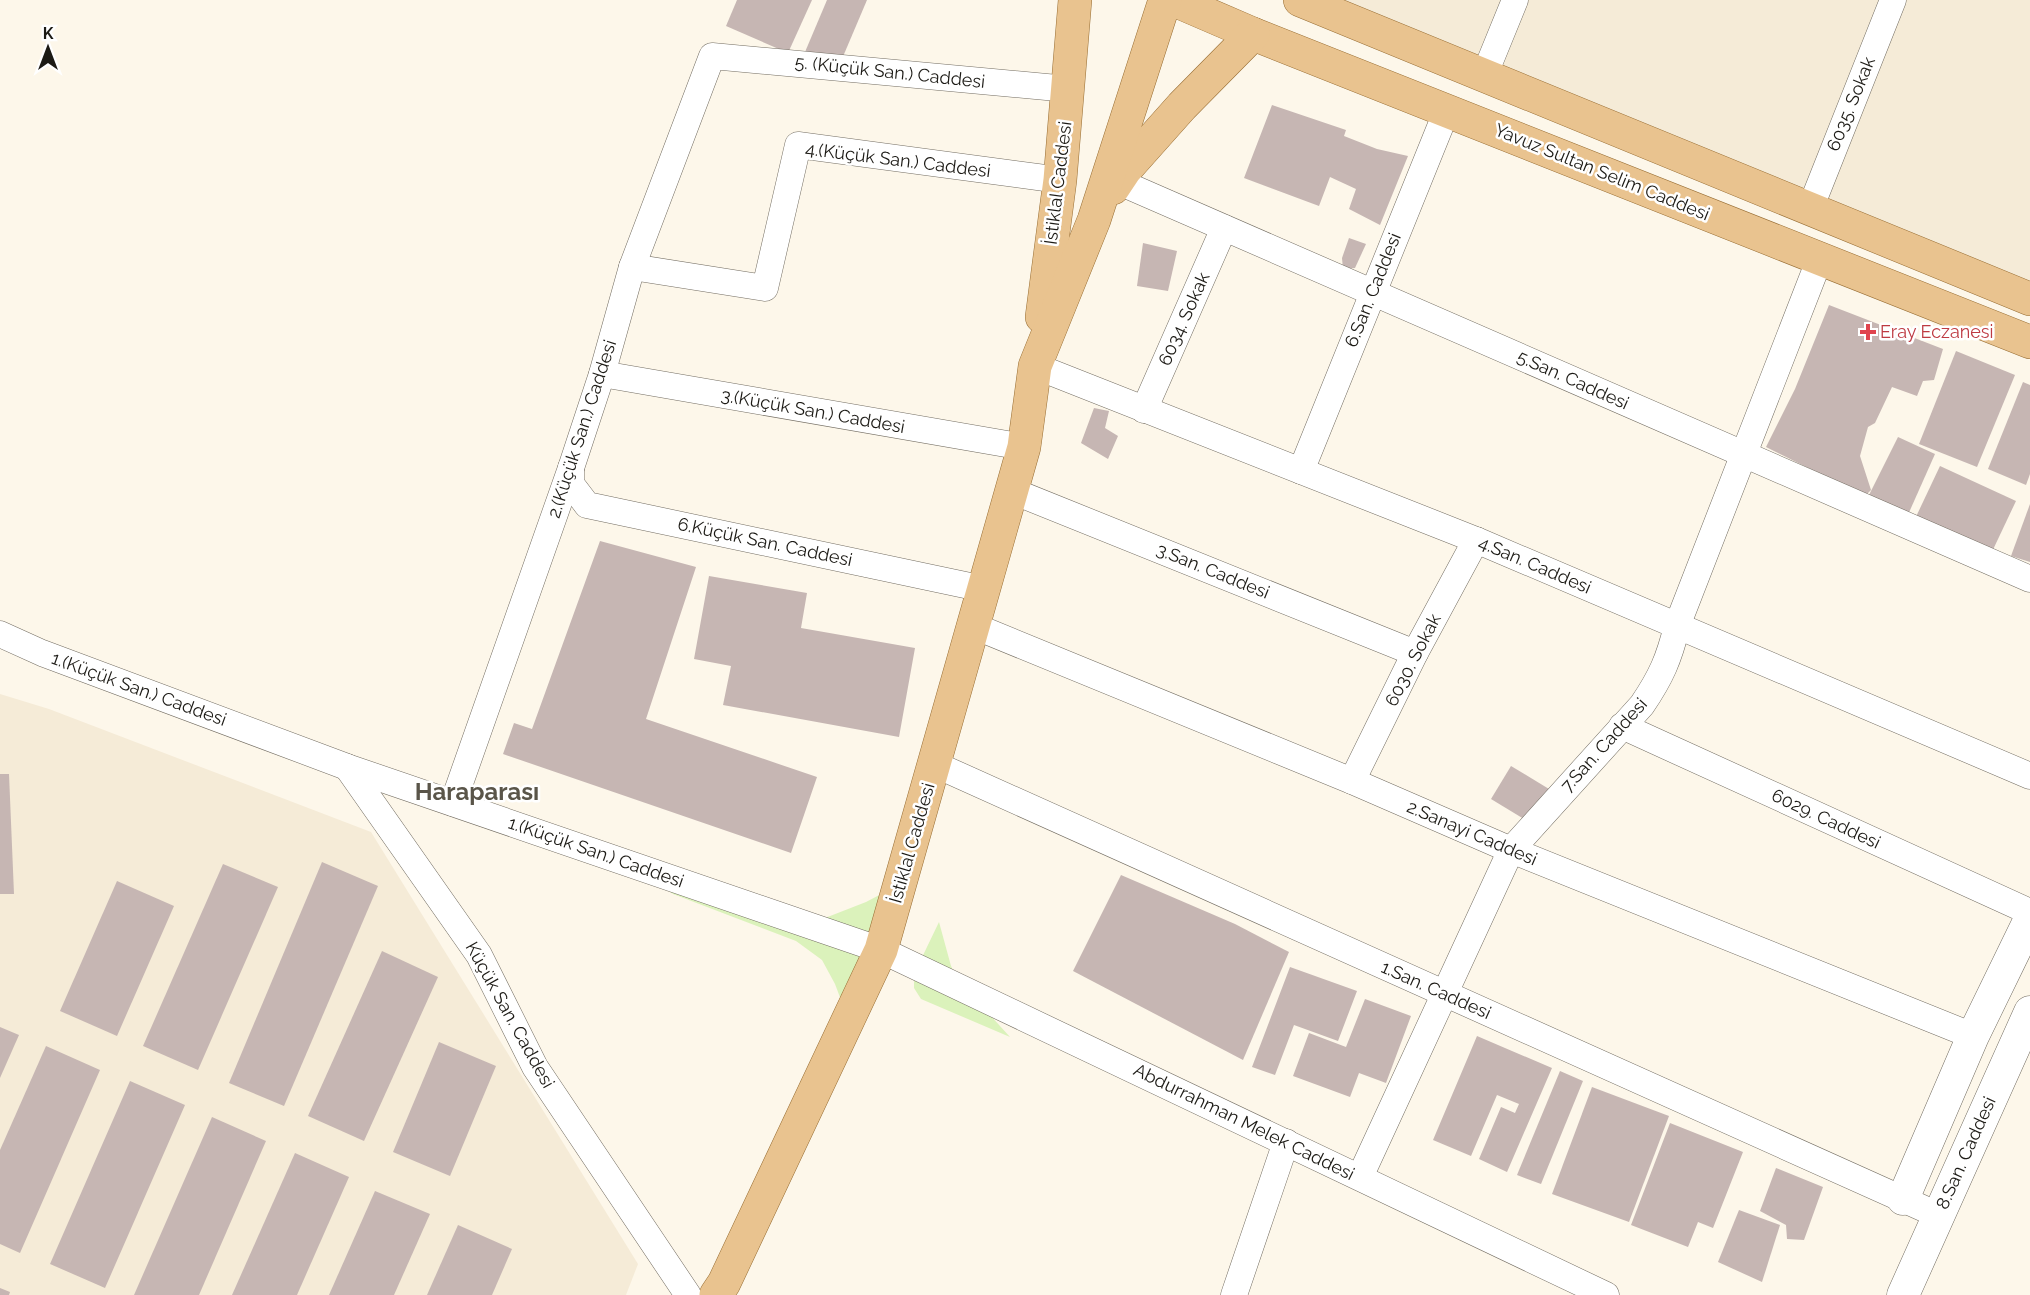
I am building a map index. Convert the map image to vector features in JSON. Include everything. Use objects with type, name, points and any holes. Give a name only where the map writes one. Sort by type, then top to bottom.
[{"type":"main road","name":"İstiklal Caddesi","points":[[716,1295],[724,1283],[881,950],[1024,447],[1060,180],[1075,0]]},
{"type":"main road","name":"İstiklal Caddesi","points":[[1035,366],[1094,220],[1165,0]]},
{"type":"main road","name":"Yavuz Sultan Selim Caddesi","points":[[1174,0],[1253,34],[2030,342]]},
{"type":"main road","points":[[1300,0],[2030,299]]},
{"type":"main road","name":"İstiklal Caddesi","points":[[1094,220],[1117,181],[1182,106],[1253,34]]},
{"type":"street","points":[[1484,75],[1515,0]]},
{"type":"street","name":"6035. Sokak","points":[[1810,209],[1893,0]]},
{"type":"street","name":"5. (Küçük San.) Caddesi","points":[[712,56],[1068,89]]},
{"type":"street","name":"2.(Küçük San.) Caddesi","points":[[453,802],[571,468],[602,374],[632,267],[712,56]]},
{"type":"street","name":"6.San. Caddesi","points":[[1300,471],[1447,110]]},
{"type":"street","name":"4.(Küçük San.) Caddesi","points":[[632,267],[765,288],[798,146],[1060,180]]},
{"type":"street","name":"5.San. Caddesi","points":[[1117,181],[2030,579]]},
{"type":"street","name":"6034. Sokak","points":[[1144,410],[1224,228]]},
{"type":"street","name":"7.San. Caddesi","points":[[1360,1177],[1511,850],[1642,705],[1656,684],[1670,655],[1677,626],[1820,258]]},
{"type":"street","name":"4.San. Caddesi","points":[[1035,366],[1476,540],[2030,776]]},
{"type":"street","name":"3.(Küçük San.) Caddesi","points":[[602,374],[1024,447]]},
{"type":"street","name":"6.Küçük San. Caddesi","points":[[571,468],[571,484],[587,504],[984,589]]},
{"type":"street","name":"3.San. Caddesi","points":[[1010,490],[1415,653]]},
{"type":"street","name":"6030. Sokak","points":[[1352,782],[1415,653],[1476,540]]},
{"type":"street","name":"2.Sanayi Caddesi","points":[[974,626],[1511,850],[1973,1036]]},
{"type":"street","name":"1.(Küçük San.) Caddesi","points":[[0,634],[42,653],[347,767],[881,950]]},
{"type":"street","name":"1.(Küçük San.) Caddesi","points":[[0,651],[42,653]]},
{"type":"street","name":"6029. Caddesi","points":[[1622,726],[2030,912]]},
{"type":"street","name":"1.San. Caddesi","points":[[934,764],[1938,1215]]},
{"type":"street","name":"Küçük San. Caddesi","points":[[347,767],[479,955],[535,1067],[688,1295]]},
{"type":"street","points":[[1903,1199],[1973,1036],[2030,919]]},
{"type":"street","name":"Abdurrahman Melek Caddesi","points":[[881,950],[1606,1295]]},
{"type":"street","name":"8.San. Caddesi","points":[[1902,1295],[2030,1012]]},
{"type":"street","points":[[1234,1295],[1286,1142]]},
{"type":"shaded area","points":[[1315,0],[2030,0],[2030,292]]},
{"type":"shaded area","points":[[0,694],[49,709],[371,832],[638,1264],[626,1295],[0,1295]]},
{"type":"green space","points":[[632,866],[825,918],[866,902],[908,880],[847,1016],[835,984],[822,960],[796,941],[673,894]]},
{"type":"green space","points":[[939,922],[951,966],[958,980],[1010,1037],[921,999],[914,988],[914,974]]},
{"type":"building","points":[[737,0],[812,0],[788,53],[726,26]]},
{"type":"building","points":[[827,0],[867,0],[839,66],[805,52]]},
{"type":"building","points":[[1272,105],[1346,130],[1344,136],[1377,149],[1408,156],[1380,225],[1349,209],[1356,189],[1330,177],[1319,206],[1244,178]]},
{"type":"building","points":[[1349,238],[1366,244],[1355,268],[1343,269],[1342,258]]},
{"type":"building","points":[[1143,243],[1177,251],[1168,291],[1137,286]]},
{"type":"building","points":[[1829,305],[1943,349],[1934,380],[1923,381],[1917,396],[1892,387],[1875,423],[1868,427],[1860,456],[1871,490],[1865,496],[1766,447],[1795,389]]},
{"type":"building","points":[[1956,351],[2015,375],[1977,467],[1919,444]]},
{"type":"building","points":[[2023,382],[2030,385],[2030,474],[2026,485],[1988,469]]},
{"type":"building","points":[[1094,408],[1109,411],[1105,428],[1118,436],[1108,459],[1081,443]]},
{"type":"building","points":[[1898,437],[1935,454],[1907,517],[1867,499]]},
{"type":"building","points":[[1940,466],[2016,501],[1990,556],[1914,521]]},
{"type":"building","points":[[2030,504],[2030,562],[2011,556]]},
{"type":"building","points":[[600,541],[696,567],[646,719],[817,777],[791,853],[503,754],[514,723],[532,729]]},
{"type":"building","points":[[709,576],[807,593],[801,628],[915,648],[899,737],[723,705],[731,666],[694,659]]},
{"type":"building","points":[[1511,766],[1549,789],[1529,822],[1491,799]]},
{"type":"building","points":[[0,774],[9,774],[14,894],[0,894]]},
{"type":"building","points":[[322,862],[378,886],[284,1106],[229,1083]]},
{"type":"building","points":[[223,864],[278,887],[198,1070],[143,1046]]},
{"type":"building","points":[[1121,875],[1235,924],[1289,952],[1243,1060],[1073,971]]},
{"type":"building","points":[[117,881],[174,906],[117,1036],[60,1011]]},
{"type":"building","points":[[382,951],[438,977],[364,1141],[308,1116]]},
{"type":"building","points":[[1290,967],[1357,991],[1338,1041],[1294,1025],[1275,1075],[1252,1067]]},
{"type":"building","points":[[1365,999],[1411,1016],[1386,1083],[1359,1073],[1350,1097],[1293,1076],[1309,1033],[1346,1047]]},
{"type":"building","points":[[0,1027],[19,1035],[0,1078]]},
{"type":"building","points":[[1477,1036],[1552,1068],[1507,1172],[1479,1159],[1501,1107],[1515,1113],[1519,1104],[1497,1095],[1471,1156],[1433,1140]]},
{"type":"building","points":[[439,1042],[496,1066],[450,1176],[393,1152]]},
{"type":"building","points":[[46,1046],[100,1070],[20,1253],[0,1244],[0,1150]]},
{"type":"building","points":[[1560,1071],[1583,1081],[1541,1184],[1517,1175]]},
{"type":"building","points":[[130,1081],[185,1105],[105,1288],[50,1264]]},
{"type":"building","points":[[1592,1087],[1669,1116],[1629,1222],[1552,1194]]},
{"type":"building","points":[[212,1117],[266,1141],[199,1295],[134,1295]]},
{"type":"building","points":[[1670,1123],[1743,1152],[1713,1228],[1698,1222],[1688,1247],[1631,1225]]},
{"type":"building","points":[[295,1153],[349,1177],[297,1295],[232,1295]]},
{"type":"building","points":[[1776,1168],[1823,1187],[1804,1240],[1787,1239],[1786,1225],[1760,1211]]},
{"type":"building","points":[[375,1191],[430,1214],[394,1295],[329,1295]]},
{"type":"building","points":[[1739,1210],[1780,1225],[1762,1282],[1718,1262]]},
{"type":"building","points":[[458,1225],[512,1249],[492,1295],[427,1295]]},
{"type":"building","points":[[0,1288],[10,1292],[9,1295],[0,1295]]},
{"type":"place","name":"Eray Eczanesi","points":[[1868,332]]},
{"type":"district","name":"Haraparası","points":[[477,792]]}]
